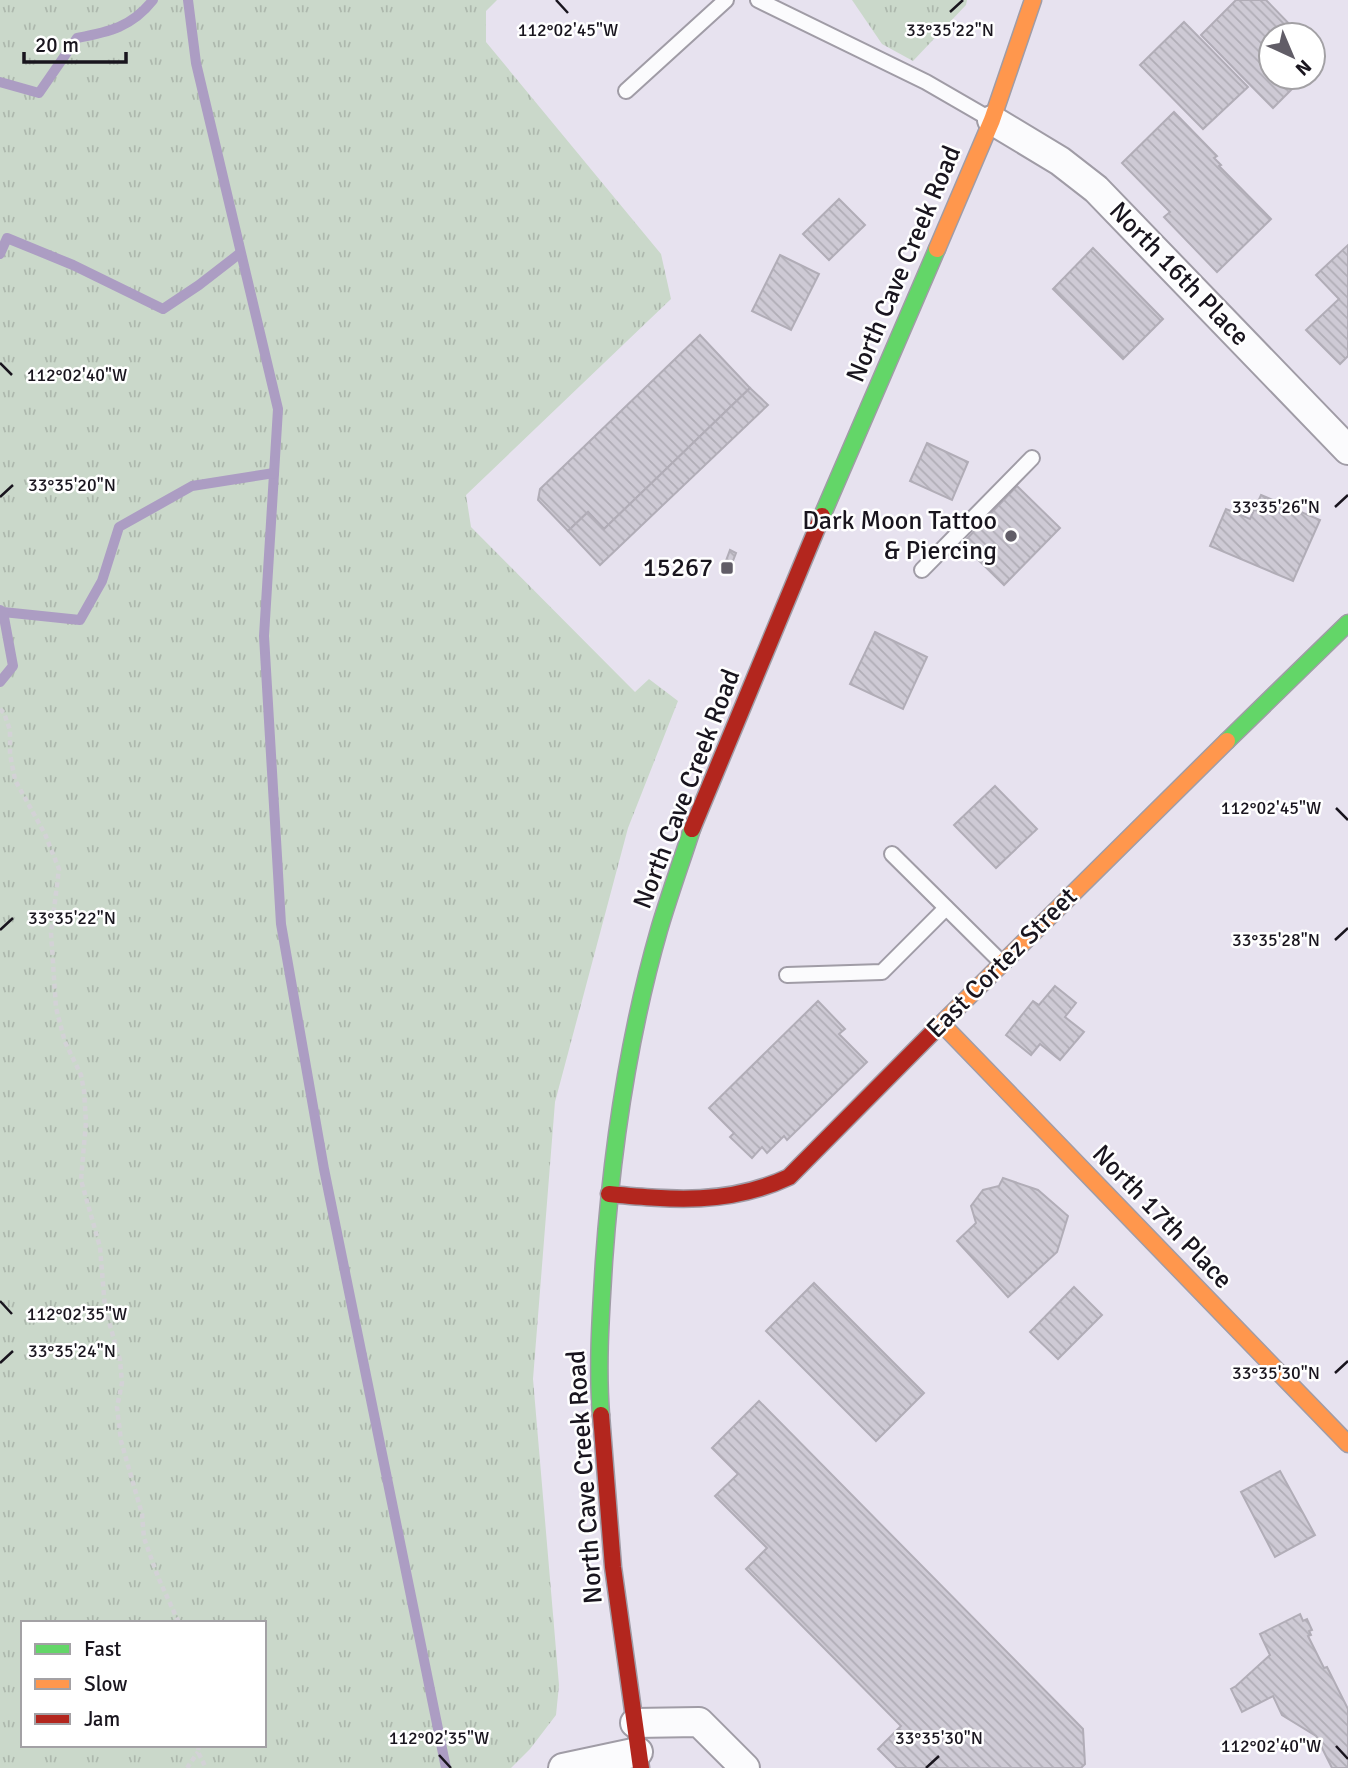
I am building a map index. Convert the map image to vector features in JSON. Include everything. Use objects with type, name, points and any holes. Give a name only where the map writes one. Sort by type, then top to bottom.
[{"type":"main road","name":"North Cave Creek Road","points":[[640,1760],[613,1567],[599,1393],[599,1333],[617,1127],[641,1009],[659,932],[699,809],[992,120],[1033,0]]},
{"type":"main road","name":"East Cortez Street","points":[[610,1194],[676,1200],[745,1195],[771,1187],[789,1177],[1348,623]]},
{"type":"main road","name":"North 17th Place","points":[[942,1024],[1348,1444]]},
{"type":"street","name":"North 16th Place","points":[[992,120],[1060,161],[1096,189],[1348,450]]},
{"type":"street","points":[[635,1723],[699,1722],[745,1768]]},
{"type":"street","points":[[563,1768],[640,1760]]},
{"type":"lane","points":[[626,91],[726,0]]},
{"type":"lane","points":[[758,0],[926,82],[992,120]]},
{"type":"lane","points":[[922,570],[1032,458]]},
{"type":"lane","points":[[892,854],[1002,963]]},
{"type":"lane","points":[[787,975],[882,972],[946,908]]},
{"type":"path","points":[[0,709],[10,730],[10,754],[15,780],[46,834],[60,869],[51,933],[56,1008],[65,1042],[81,1075],[84,1091],[86,1122],[81,1180],[100,1247],[105,1308],[120,1360],[122,1383],[117,1406],[121,1441],[142,1514],[144,1538],[178,1621]]},
{"type":"path","points":[[187,1768],[199,1748]]},
{"type":"path","points":[[199,1748],[206,1768]]},
{"type":"green space","points":[[0,0],[497,0],[486,11],[486,42],[661,254],[671,299],[466,495],[471,527],[635,692],[649,679],[678,701],[628,828],[555,1102],[533,1379],[559,1685],[556,1715],[530,1749],[511,1768],[0,1768]]},
{"type":"green space","points":[[852,0],[967,0],[966,5],[913,61],[882,44]]},
{"type":"building","points":[[1236,0],[1266,0],[1286,21],[1257,21],[1257,91],[1290,91],[1273,108],[1201,35]]},
{"type":"building","points":[[1184,22],[1248,87],[1203,129],[1140,65]]},
{"type":"building","points":[[1174,112],[1217,156],[1214,158],[1221,165],[1219,166],[1271,219],[1217,272],[1164,217],[1170,212],[1122,163]]},
{"type":"building","points":[[839,199],[865,225],[829,260],[803,234]]},
{"type":"building","points":[[1348,245],[1348,356],[1340,364],[1306,330],[1339,299],[1316,275]]},
{"type":"building","points":[[1093,248],[1163,319],[1123,359],[1053,289]]},
{"type":"building","points":[[780,255],[819,274],[791,330],[752,311]]},
{"type":"building","points":[[700,335],[750,388],[604,529],[588,512],[568,531],[538,500],[540,489]]},
{"type":"building","points":[[750,388],[768,405],[600,565],[568,531],[588,512],[604,529]]},
{"type":"building","points":[[927,443],[968,462],[952,500],[910,481]]},
{"type":"building","name":"Dark Moon Tattoo & Piercing","points":[[1017,486],[1060,528],[1004,585],[962,544]]},
{"type":"building","points":[[1261,495],[1320,520],[1293,581],[1210,546],[1226,509],[1250,519]]},
{"type":"building","points":[[730,550],[736,553],[729,571],[723,569]]},
{"type":"building","points":[[875,632],[927,657],[903,709],[850,684]]},
{"type":"building","points":[[995,786],[1037,829],[996,868],[954,825]]},
{"type":"building","points":[[1055,986],[1076,1003],[1065,1017],[1084,1032],[1060,1060],[1040,1044],[1031,1055],[1006,1035],[1033,1001],[1039,1005]]},
{"type":"building","points":[[818,1001],[845,1029],[839,1034],[867,1062],[787,1140],[784,1136],[767,1153],[762,1147],[752,1158],[730,1137],[734,1133],[709,1108]]},
{"type":"building","points":[[1003,1178],[1038,1190],[1068,1216],[1057,1252],[1008,1297],[957,1241],[976,1223],[971,1206],[983,1190],[999,1186]]},
{"type":"building","points":[[814,1283],[924,1393],[876,1441],[766,1331]]},
{"type":"building","points":[[1074,1287],[1102,1315],[1058,1359],[1030,1332]]},
{"type":"building","points":[[759,1401],[1083,1729],[1085,1764],[1081,1768],[897,1768],[878,1749],[901,1726],[746,1569],[767,1548],[715,1496],[738,1474],[712,1448]]},
{"type":"building","points":[[1280,1471],[1315,1535],[1275,1557],[1241,1492]]},
{"type":"building","points":[[1300,1614],[1303,1621],[1307,1619],[1312,1630],[1308,1636],[1348,1709],[1348,1768],[1332,1768],[1316,1736],[1282,1715],[1273,1696],[1242,1712],[1231,1689],[1270,1655],[1260,1634]]},
{"type":"waterway","points":[[0,82],[39,93],[77,38],[119,27],[137,16],[153,0]]},
{"type":"waterway","points":[[188,0],[196,63],[278,409],[264,636],[281,924],[324,1169],[446,1768]]},
{"type":"waterway","points":[[0,254],[7,238],[73,265],[163,309],[239,254]]},
{"type":"waterway","points":[[0,610],[80,620],[102,581],[119,527],[192,486],[274,473]]},
{"type":"waterway","points":[[0,682],[13,666],[3,612]]},
{"type":"traffic: fast","points":[[822,516],[937,249]]},
{"type":"traffic: fast","points":[[1227,741],[1348,623]]},
{"type":"traffic: fast","points":[[601,1415],[599,1357],[604,1261],[623,1094],[648,971],[692,829]]},
{"type":"traffic: slow","points":[[937,249],[992,120],[1033,0]]},
{"type":"traffic: slow","points":[[933,1032],[1227,741]]},
{"type":"traffic: slow","points":[[942,1024],[1348,1444]]},
{"type":"traffic: jam","points":[[692,829],[822,516]]},
{"type":"traffic: jam","points":[[609,1194],[678,1199],[723,1196],[767,1186],[789,1177],[933,1032]]},
{"type":"traffic: jam","points":[[601,1415],[613,1567],[641,1768]]},
{"type":"place","name":"Dark Moon Tattoo & Piercing","points":[[1011,536]]},
{"type":"place","name":"15267","points":[[727,568]]}]
